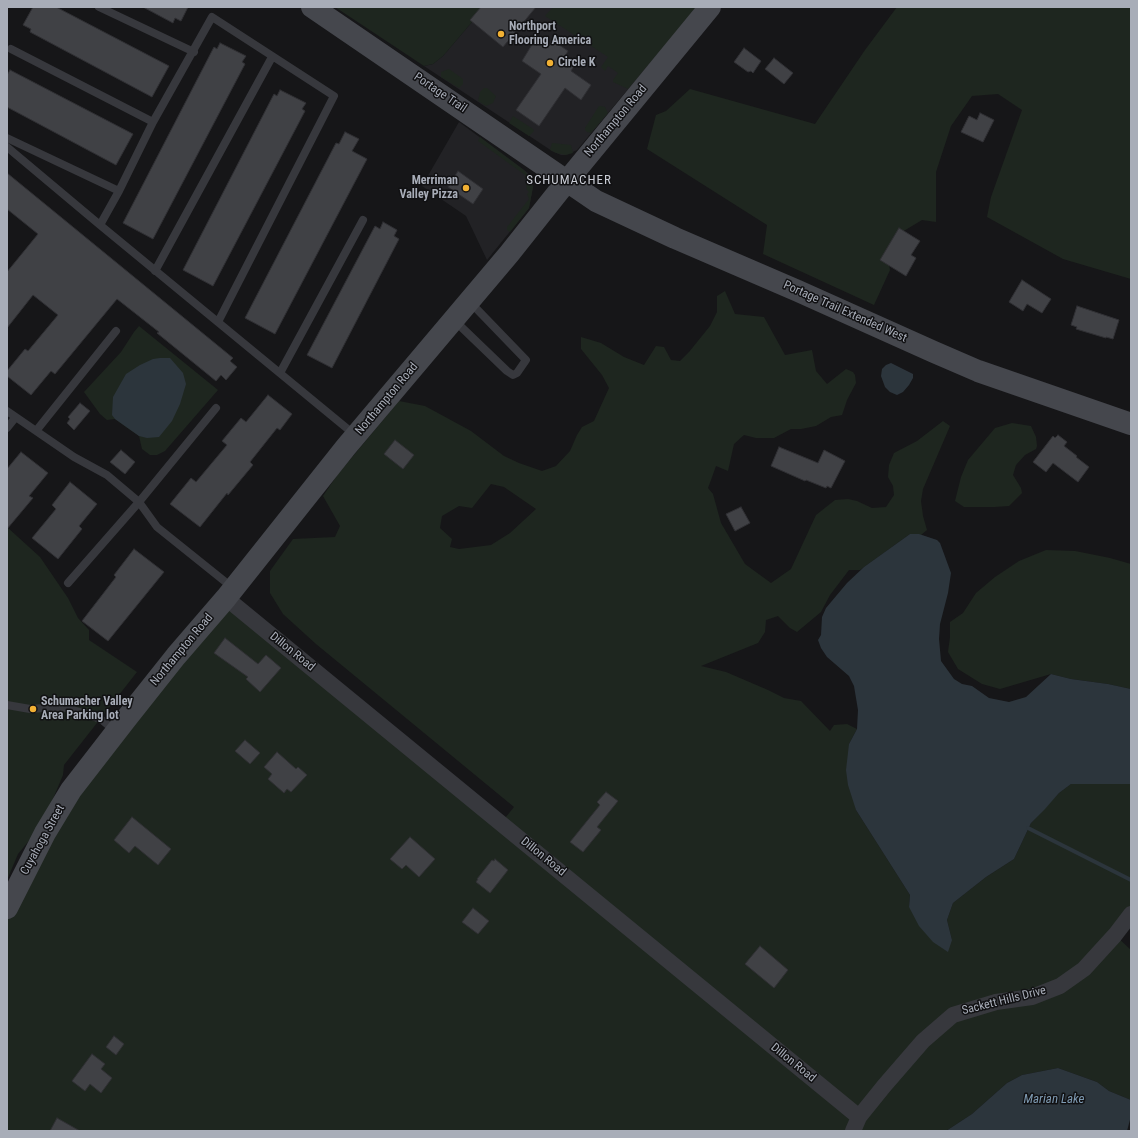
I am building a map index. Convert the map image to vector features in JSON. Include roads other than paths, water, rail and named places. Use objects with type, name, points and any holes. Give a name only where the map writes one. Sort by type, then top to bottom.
[{"type":"street","name":"Portage Trail","points":[[312,7],[567,181]]},
{"type":"street","name":"Northampton Road","points":[[68,794],[176,656],[230,593],[356,435],[509,254],[710,7]]},
{"type":"street","name":"Portage Trail Extended West","points":[[567,181],[596,201],[675,238],[798,290],[978,371],[1131,424]]},
{"type":"street","name":"Dillon Road","points":[[230,593],[856,1124]]},
{"type":"street","name":"Cuyahoga Street","points":[[7,908],[45,833],[68,794]]},
{"type":"street","name":"Sackett Hills Drive","points":[[856,1124],[923,1041],[953,1015],[996,1002],[1032,997],[1060,986],[1084,969],[1115,935],[1131,914]]},
{"type":"lane","points":[[99,7],[194,52]]},
{"type":"lane","points":[[100,225],[119,191],[153,122],[194,52],[212,17],[334,96],[218,322]]},
{"type":"lane","points":[[11,49],[153,122]]},
{"type":"lane","points":[[156,271],[272,57]]},
{"type":"lane","points":[[7,138],[119,191]]},
{"type":"lane","points":[[7,147],[356,435]]},
{"type":"lane","points":[[280,373],[363,220]]},
{"type":"lane","points":[[453,320],[507,371],[513,375],[517,373],[526,360],[491,326],[469,301]]},
{"type":"lane","points":[[36,431],[116,331]]},
{"type":"lane","points":[[68,582],[139,502],[216,408]]},
{"type":"lane","points":[[7,411],[15,418],[74,457],[107,475],[139,502],[157,527],[230,593]]},
{"type":"lane","points":[[7,428],[15,418]]},
{"type":"lane","points":[[7,705],[30,710],[61,707],[88,714],[102,720],[116,732]]},
{"type":"water","points":[[170,358],[183,373],[186,384],[180,404],[172,421],[159,437],[147,438],[139,436],[115,419],[112,415],[113,397],[126,374],[140,365],[153,359]]},
{"type":"water","points":[[891,363],[913,374],[913,378],[909,385],[903,392],[897,395],[890,392],[885,387],[881,376],[882,369]]},
{"type":"water","points":[[910,534],[919,534],[937,540],[940,543],[951,573],[948,593],[940,624],[939,639],[941,661],[954,679],[962,684],[972,686],[989,698],[1009,702],[1026,697],[1051,674],[1071,679],[1131,689],[1131,784],[1071,784],[1059,793],[1031,823],[1014,859],[986,877],[953,903],[947,920],[952,940],[948,952],[933,942],[919,926],[909,907],[910,895],[856,810],[848,785],[846,770],[849,744],[857,729],[858,710],[854,686],[849,676],[827,657],[818,640],[821,635],[822,617],[826,608],[847,583],[864,567]]},
{"type":"water","name":"Marian Lake","points":[[1058,1068],[1097,1082],[1109,1091],[1131,1100],[1131,1116],[1127,1131],[946,1131],[972,1114],[1007,1083],[1022,1075]]},
{"type":"waterway","points":[[1028,828],[1131,880]]},
{"type":"place","name":"Northport Flooring America","points":[[501,34]]},
{"type":"place","name":"Circle K","points":[[550,63]]},
{"type":"place","name":"Merriman Valley Pizza","points":[[466,188]]},
{"type":"place","name":"Schumacher Valley Area Parking lot","points":[[33,709]]},
{"type":"district","name":"SCHUMACHER","points":[[569,181]]}]
